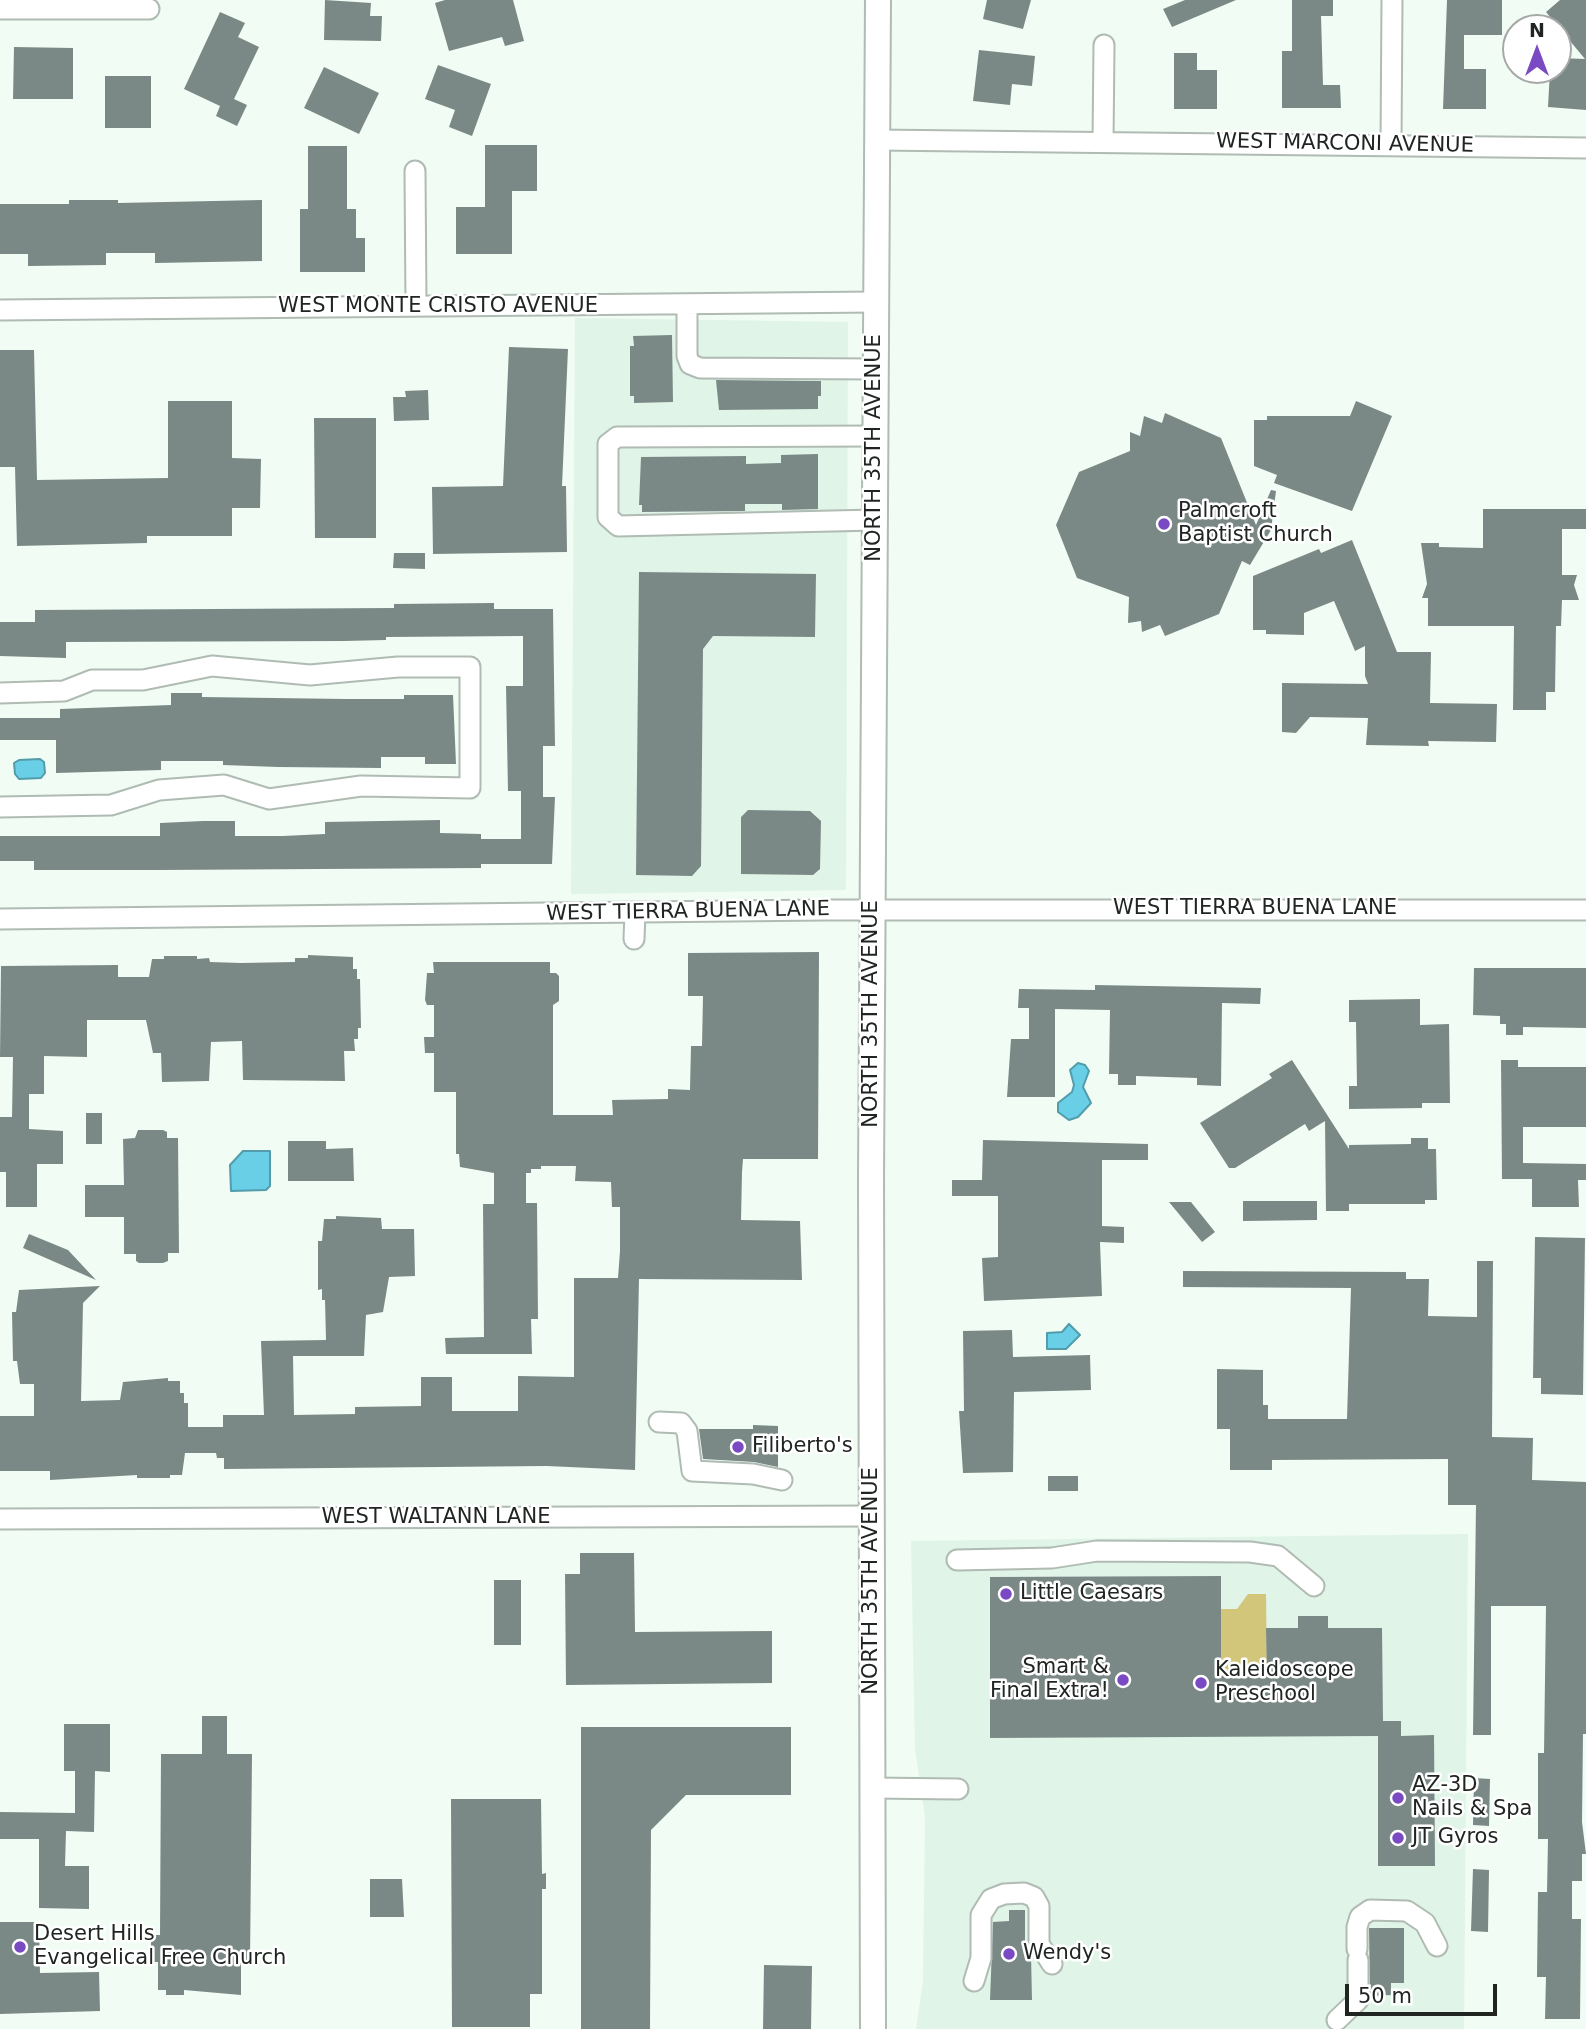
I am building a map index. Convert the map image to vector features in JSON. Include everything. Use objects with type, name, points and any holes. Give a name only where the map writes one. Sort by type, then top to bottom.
[{"type":"main road","name":"NORTH 35TH AVENUE","points":[[873,2029],[872,910],[878,0]]},
{"type":"street","points":[[1391,145],[1392,0]]},
{"type":"street","points":[[0,9],[149,9]]},
{"type":"street","points":[[1103,142],[1104,45]]},
{"type":"street","name":"WEST MARCONI AVENUE","points":[[876,140],[1586,148]]},
{"type":"street","points":[[415,171],[416,306]]},
{"type":"street","name":"WEST MONTE CRISTO AVENUE","points":[[0,310],[876,302]]},
{"type":"street","points":[[687,304],[687,356],[690,364],[700,368],[875,369]]},
{"type":"street","points":[[875,436],[617,437],[608,444],[608,517],[618,526],[875,520]]},
{"type":"street","points":[[0,693],[64,691],[92,680],[143,680],[212,666],[310,676],[398,667],[470,667],[471,788],[362,786],[269,799],[224,785],[159,790],[111,805],[0,807]]},
{"type":"street","name":"WEST TIERRA BUENA LANE","points":[[0,919],[872,910],[1586,910]]},
{"type":"street","points":[[634,939],[635,913]]},
{"type":"street","points":[[659,1422],[681,1423],[687,1431],[692,1471],[754,1474],[782,1480]]},
{"type":"street","name":"WEST WALTANN LANE","points":[[0,1518],[872,1516]]},
{"type":"street","points":[[957,1560],[1052,1558],[1097,1551],[1250,1552],[1278,1556],[1314,1586]]},
{"type":"street","points":[[873,1788],[958,1789]]},
{"type":"street","points":[[974,1982],[981,1958],[981,1915],[991,1899],[1004,1895],[1024,1894],[1034,1897],[1039,1906],[1039,1944],[1052,1964]]},
{"type":"street","points":[[1337,2020],[1358,2000],[1357,1927],[1360,1917],[1370,1910],[1407,1911],[1424,1923],[1437,1946]]},
{"type":"shaded area","points":[[575,318],[848,322],[846,890],[571,894]]},
{"type":"shaded area","points":[[1468,1534],[1464,2029],[916,2029],[923,1981],[925,1817],[915,1749],[911,1541]]},
{"type":"shaded area","points":[[1248,1594],[1266,1594],[1267,1676],[1221,1676],[1221,1609],[1237,1609]]},
{"type":"water","points":[[40,759],[44,762],[45,773],[41,778],[19,779],[15,774],[14,763],[19,760]]},
{"type":"water","points":[[1078,1063],[1085,1065],[1089,1071],[1083,1087],[1091,1103],[1078,1117],[1069,1120],[1058,1112],[1058,1103],[1072,1092],[1074,1085],[1070,1070]]},
{"type":"water","points":[[243,1151],[270,1151],[270,1186],[266,1190],[231,1191],[230,1165]]},
{"type":"water","points":[[1069,1324],[1080,1335],[1066,1349],[1047,1349],[1047,1333],[1062,1332]]},
{"type":"building","points":[[325,0],[371,3],[370,16],[382,16],[381,41],[324,40]]},
{"type":"building","points":[[445,0],[513,0],[524,41],[505,46],[502,37],[449,51],[435,3]]},
{"type":"building","points":[[987,0],[1031,0],[1023,29],[983,19]]},
{"type":"building","points":[[1185,0],[1236,0],[1172,27],[1163,9]]},
{"type":"building","points":[[1292,0],[1333,0],[1333,16],[1321,16],[1323,85],[1340,85],[1341,108],[1282,108],[1282,51],[1292,51]]},
{"type":"building","points":[[1447,0],[1502,0],[1502,35],[1464,35],[1464,69],[1486,69],[1486,109],[1443,109]]},
{"type":"building","points":[[1560,0],[1586,0],[1586,110],[1548,107],[1549,84],[1572,84],[1572,59],[1585,59],[1572,43],[1572,14],[1546,12]]},
{"type":"building","points":[[220,12],[245,23],[238,37],[259,47],[234,99],[247,105],[237,126],[216,116],[220,106],[184,89]]},
{"type":"building","points":[[14,47],[73,48],[73,99],[13,99]]},
{"type":"building","points":[[979,50],[1035,56],[1032,86],[1012,84],[1010,105],[973,101]]},
{"type":"building","points":[[1174,53],[1197,53],[1197,70],[1217,70],[1217,109],[1174,109]]},
{"type":"building","points":[[438,65],[491,84],[472,136],[449,127],[455,110],[425,99]]},
{"type":"building","points":[[324,67],[379,93],[359,134],[304,108]]},
{"type":"building","points":[[105,76],[151,76],[151,128],[105,128]]},
{"type":"building","points":[[485,145],[537,145],[537,191],[512,191],[512,254],[456,254],[456,207],[485,207]]},
{"type":"building","points":[[308,146],[347,146],[347,209],[356,209],[356,238],[365,238],[365,272],[300,272],[300,209],[308,209]]},
{"type":"building","points":[[69,200],[118,200],[118,203],[262,200],[262,261],[155,263],[155,253],[106,253],[106,265],[28,266],[28,254],[0,254],[0,204],[69,204]]},
{"type":"building","points":[[672,335],[673,402],[634,403],[634,396],[630,396],[630,346],[634,346],[633,336]]},
{"type":"building","points":[[509,347],[568,349],[562,486],[566,486],[567,552],[433,554],[432,487],[503,486]]},
{"type":"building","points":[[0,350],[34,350],[37,480],[168,478],[168,401],[232,401],[232,458],[261,459],[260,508],[232,508],[232,536],[147,536],[147,543],[17,546],[15,467],[0,467]]},
{"type":"building","points":[[716,380],[821,381],[821,396],[818,396],[818,409],[719,410]]},
{"type":"building","points":[[428,390],[429,420],[394,421],[393,397],[406,397],[405,391]]},
{"type":"building","points":[[1356,401],[1392,416],[1352,511],[1274,483],[1277,475],[1254,466],[1254,420],[1267,420],[1267,416],[1350,416]]},
{"type":"building","name":"Palmcroft Baptist Church","points":[[1165,413],[1221,438],[1256,525],[1271,490],[1276,491],[1271,530],[1250,565],[1242,561],[1219,614],[1165,636],[1160,625],[1142,632],[1141,621],[1128,623],[1129,597],[1077,578],[1056,525],[1079,472],[1130,451],[1130,432],[1140,436],[1144,416],[1162,423]]},
{"type":"building","points":[[314,418],[376,418],[376,538],[315,538]]},
{"type":"building","points":[[818,454],[818,509],[782,510],[782,504],[745,504],[745,511],[642,512],[642,505],[639,505],[641,457],[746,456],[746,464],[781,463],[781,455]]},
{"type":"building","points":[[1483,509],[1586,509],[1586,529],[1562,529],[1562,575],[1577,575],[1574,585],[1579,600],[1562,600],[1561,626],[1556,626],[1555,692],[1546,692],[1546,710],[1513,710],[1514,626],[1428,626],[1428,598],[1422,598],[1427,584],[1421,543],[1439,543],[1439,547],[1483,548]]},
{"type":"building","points":[[1352,540],[1397,652],[1431,652],[1430,703],[1497,704],[1496,742],[1428,741],[1429,746],[1366,745],[1368,718],[1310,717],[1296,733],[1282,732],[1282,683],[1368,684],[1365,676],[1365,646],[1355,651],[1334,601],[1304,613],[1304,635],[1266,634],[1266,630],[1253,630],[1253,576],[1319,549],[1321,553]]},
{"type":"building","points":[[394,553],[425,553],[425,569],[393,568]]},
{"type":"building","points":[[639,572],[816,574],[815,637],[713,636],[703,649],[701,866],[692,876],[636,875]]},
{"type":"building","points":[[494,603],[494,609],[553,609],[555,746],[543,746],[543,797],[555,797],[552,864],[481,864],[481,868],[34,870],[34,861],[0,861],[0,836],[160,836],[160,823],[203,821],[235,821],[235,836],[283,836],[325,834],[325,822],[440,820],[440,833],[481,834],[481,839],[521,839],[521,791],[508,791],[506,686],[523,686],[523,636],[386,637],[386,640],[344,641],[66,642],[66,658],[0,656],[0,622],[35,622],[35,610],[394,608],[394,604]]},
{"type":"building","points":[[171,693],[202,693],[202,697],[345,699],[404,699],[404,695],[453,695],[456,764],[425,764],[425,757],[381,757],[381,768],[278,767],[223,765],[223,761],[161,761],[161,770],[56,773],[56,740],[0,740],[0,718],[60,718],[60,709],[171,705]]},
{"type":"building","points":[[748,810],[810,811],[821,821],[820,869],[813,875],[741,874],[741,817]]},
{"type":"building","points":[[819,952],[818,1159],[743,1159],[742,1172],[741,1220],[800,1221],[802,1280],[639,1279],[635,1470],[547,1466],[224,1469],[224,1458],[217,1458],[216,1453],[185,1453],[182,1475],[170,1475],[170,1478],[137,1478],[137,1475],[50,1480],[50,1471],[0,1471],[0,1416],[34,1416],[34,1384],[20,1384],[17,1361],[13,1361],[12,1312],[16,1312],[19,1290],[100,1286],[83,1303],[81,1401],[120,1400],[123,1382],[168,1378],[168,1381],[180,1381],[180,1393],[184,1393],[184,1403],[188,1403],[188,1427],[223,1427],[223,1415],[264,1415],[261,1341],[326,1340],[325,1300],[322,1300],[322,1289],[318,1290],[318,1241],[322,1241],[324,1219],[336,1219],[336,1216],[381,1218],[382,1229],[414,1229],[415,1276],[389,1277],[383,1312],[366,1315],[364,1356],[293,1356],[294,1415],[355,1414],[355,1407],[421,1406],[421,1377],[452,1377],[452,1411],[518,1411],[518,1376],[574,1377],[574,1278],[618,1278],[620,1251],[620,1207],[612,1207],[611,1182],[575,1181],[576,1166],[541,1166],[541,1169],[531,1169],[531,1173],[526,1173],[526,1203],[537,1203],[538,1319],[531,1319],[532,1354],[446,1354],[445,1338],[484,1337],[483,1204],[494,1204],[494,1173],[460,1167],[459,1154],[456,1154],[456,1092],[434,1092],[434,1053],[425,1053],[424,1037],[434,1037],[434,1005],[427,1005],[425,1000],[427,973],[434,973],[433,962],[550,962],[550,973],[559,976],[559,1001],[553,1005],[553,1115],[613,1115],[612,1100],[668,1099],[668,1089],[690,1090],[691,1046],[702,1046],[703,996],[688,996],[688,953]]},
{"type":"building","points":[[308,955],[353,957],[353,969],[357,969],[357,979],[360,979],[361,1028],[358,1028],[358,1039],[354,1039],[355,1051],[344,1051],[345,1081],[243,1080],[242,1041],[211,1042],[209,1081],[162,1082],[161,1053],[153,1053],[146,1020],[87,1020],[87,1057],[44,1056],[44,1094],[29,1094],[29,1129],[63,1131],[63,1164],[37,1164],[37,1207],[6,1207],[6,1172],[0,1172],[0,1117],[12,1117],[13,1057],[0,1057],[1,966],[118,965],[118,977],[149,977],[152,959],[164,959],[164,956],[197,956],[197,959],[209,958],[210,962],[241,963],[295,962],[295,958],[308,958]]},
{"type":"building","points":[[1474,968],[1586,968],[1586,1028],[1523,1027],[1523,1035],[1506,1035],[1506,1024],[1500,1024],[1500,1016],[1473,1015]]},
{"type":"building","points":[[1095,985],[1261,988],[1260,1004],[1222,1003],[1221,1086],[1197,1085],[1197,1078],[1136,1076],[1136,1085],[1118,1085],[1118,1074],[1109,1074],[1110,1010],[1055,1009],[1055,1097],[1007,1097],[1011,1039],[1029,1039],[1029,1008],[1018,1008],[1019,989],[1095,990]]},
{"type":"building","points":[[1420,999],[1420,1025],[1449,1024],[1450,1103],[1422,1103],[1422,1108],[1349,1109],[1349,1086],[1357,1086],[1356,1022],[1349,1022],[1349,1000]]},
{"type":"building","points":[[1292,1060],[1349,1149],[1349,1145],[1411,1144],[1411,1138],[1428,1138],[1428,1149],[1436,1149],[1437,1200],[1425,1200],[1425,1204],[1349,1204],[1349,1211],[1326,1211],[1325,1121],[1309,1131],[1305,1124],[1235,1168],[1229,1168],[1200,1123],[1272,1078],[1269,1074]]},
{"type":"building","points":[[1501,1060],[1518,1060],[1518,1067],[1586,1067],[1586,1127],[1523,1127],[1523,1163],[1586,1164],[1586,1180],[1578,1180],[1579,1207],[1532,1207],[1532,1179],[1502,1179]]},
{"type":"building","points":[[86,1113],[102,1113],[102,1144],[86,1144]]},
{"type":"building","points":[[138,1130],[163,1130],[167,1132],[167,1138],[178,1138],[179,1253],[168,1253],[168,1261],[163,1263],[139,1263],[136,1261],[136,1254],[124,1254],[124,1217],[85,1217],[85,1185],[124,1185],[123,1139],[135,1138]]},
{"type":"building","points":[[983,1140],[1148,1144],[1148,1160],[1102,1160],[1102,1226],[1124,1227],[1124,1243],[1100,1242],[1102,1296],[984,1301],[982,1258],[998,1257],[998,1196],[952,1196],[952,1180],[982,1180]]},
{"type":"building","points":[[288,1141],[326,1141],[326,1149],[353,1148],[354,1181],[288,1181]]},
{"type":"building","points":[[1243,1201],[1317,1201],[1317,1220],[1243,1221]]},
{"type":"building","points":[[1169,1202],[1191,1202],[1215,1232],[1202,1242]]},
{"type":"building","points":[[29,1234],[68,1250],[96,1280],[23,1248]]},
{"type":"building","points":[[1535,1237],[1585,1238],[1583,1395],[1541,1394],[1541,1378],[1533,1378]]},
{"type":"building","points":[[1477,1261],[1493,1261],[1492,1437],[1533,1438],[1532,1480],[1586,1482],[1586,1734],[1583,1734],[1582,1822],[1586,1854],[1582,1854],[1582,1881],[1572,1881],[1572,1919],[1581,1919],[1580,2019],[1545,2019],[1546,1977],[1537,1977],[1538,1892],[1547,1892],[1548,1839],[1538,1839],[1538,1753],[1544,1753],[1546,1606],[1491,1606],[1491,1735],[1473,1735],[1476,1505],[1448,1505],[1448,1459],[1272,1460],[1272,1470],[1230,1470],[1230,1429],[1217,1429],[1217,1369],[1263,1370],[1263,1405],[1268,1405],[1268,1419],[1347,1419],[1351,1288],[1183,1287],[1183,1271],[1406,1272],[1406,1279],[1429,1279],[1428,1316],[1477,1317]]},
{"type":"building","points":[[1012,1330],[1013,1357],[1090,1355],[1091,1390],[1014,1392],[1013,1472],[963,1473],[959,1411],[964,1411],[963,1331]]},
{"type":"building","name":"Filiberto's","points":[[753,1425],[778,1426],[778,1467],[754,1462],[703,1459],[699,1429],[753,1429]]},
{"type":"building","points":[[1048,1476],[1078,1476],[1078,1491],[1048,1491]]},
{"type":"building","points":[[580,1553],[634,1553],[635,1632],[772,1631],[772,1683],[566,1685],[565,1574],[580,1574]]},
{"type":"building","points":[[1221,1576],[1221,1676],[1267,1676],[1266,1628],[1298,1628],[1298,1616],[1328,1616],[1328,1628],[1382,1628],[1383,1721],[1401,1721],[1401,1736],[1434,1735],[1435,1866],[1378,1866],[1378,1736],[990,1738],[990,1577]]},
{"type":"building","points":[[494,1580],[521,1580],[521,1645],[494,1645]]},
{"type":"building","points":[[202,1716],[227,1716],[227,1754],[252,1754],[250,1962],[241,1962],[241,1995],[184,1990],[184,1995],[166,1995],[166,1990],[158,1990],[158,1962],[151,1962],[151,1935],[160,1935],[161,1754],[202,1754]]},
{"type":"building","points":[[64,1724],[110,1724],[110,1772],[95,1771],[94,1832],[66,1831],[65,1866],[89,1866],[89,1909],[39,1908],[39,1839],[0,1839],[0,1812],[75,1813],[75,1771],[64,1771]]},
{"type":"building","points":[[581,1727],[791,1727],[791,1795],[686,1795],[651,1830],[650,2029],[581,2029]]},
{"type":"building","points":[[1474,1778],[1490,1779],[1489,1826],[1473,1825]]},
{"type":"building","points":[[451,1799],[541,1799],[542,1874],[546,1873],[546,1889],[542,1889],[542,1994],[530,1994],[530,2027],[452,2027]]},
{"type":"building","points":[[1473,1869],[1489,1870],[1488,1932],[1471,1931]]},
{"type":"building","points":[[370,1879],[402,1879],[404,1917],[370,1917]]},
{"type":"building","name":"Wendy's","points":[[1009,1910],[1025,1910],[1025,1950],[1031,1955],[1032,2000],[990,2000],[993,1922],[1009,1921]]},
{"type":"building","name":"Desert Hills Evangelical Free Church","points":[[0,1922],[39,1922],[40,1973],[99,1972],[100,2011],[0,2014]]},
{"type":"building","points":[[1369,1928],[1404,1928],[1404,1983],[1391,1983],[1391,1995],[1370,1996]]},
{"type":"building","points":[[764,1965],[812,1966],[811,2029],[763,2029]]},
{"type":"place","name":"Palmcroft Baptist Church","points":[[1164,524]]},
{"type":"place","name":"Filiberto's","points":[[738,1447]]},
{"type":"place","name":"Little Caesars","points":[[1006,1594]]},
{"type":"place","name":"Smart & Final Extra!","points":[[1123,1680]]},
{"type":"place","name":"Kaleidoscope Preschool","points":[[1201,1683]]},
{"type":"place","name":"AZ-3D Nails & Spa","points":[[1398,1798]]},
{"type":"place","name":"JT Gyros","points":[[1398,1838]]},
{"type":"place","name":"Desert Hills Evangelical Free Church","points":[[20,1947]]},
{"type":"place","name":"Wendy's","points":[[1009,1954]]}]
